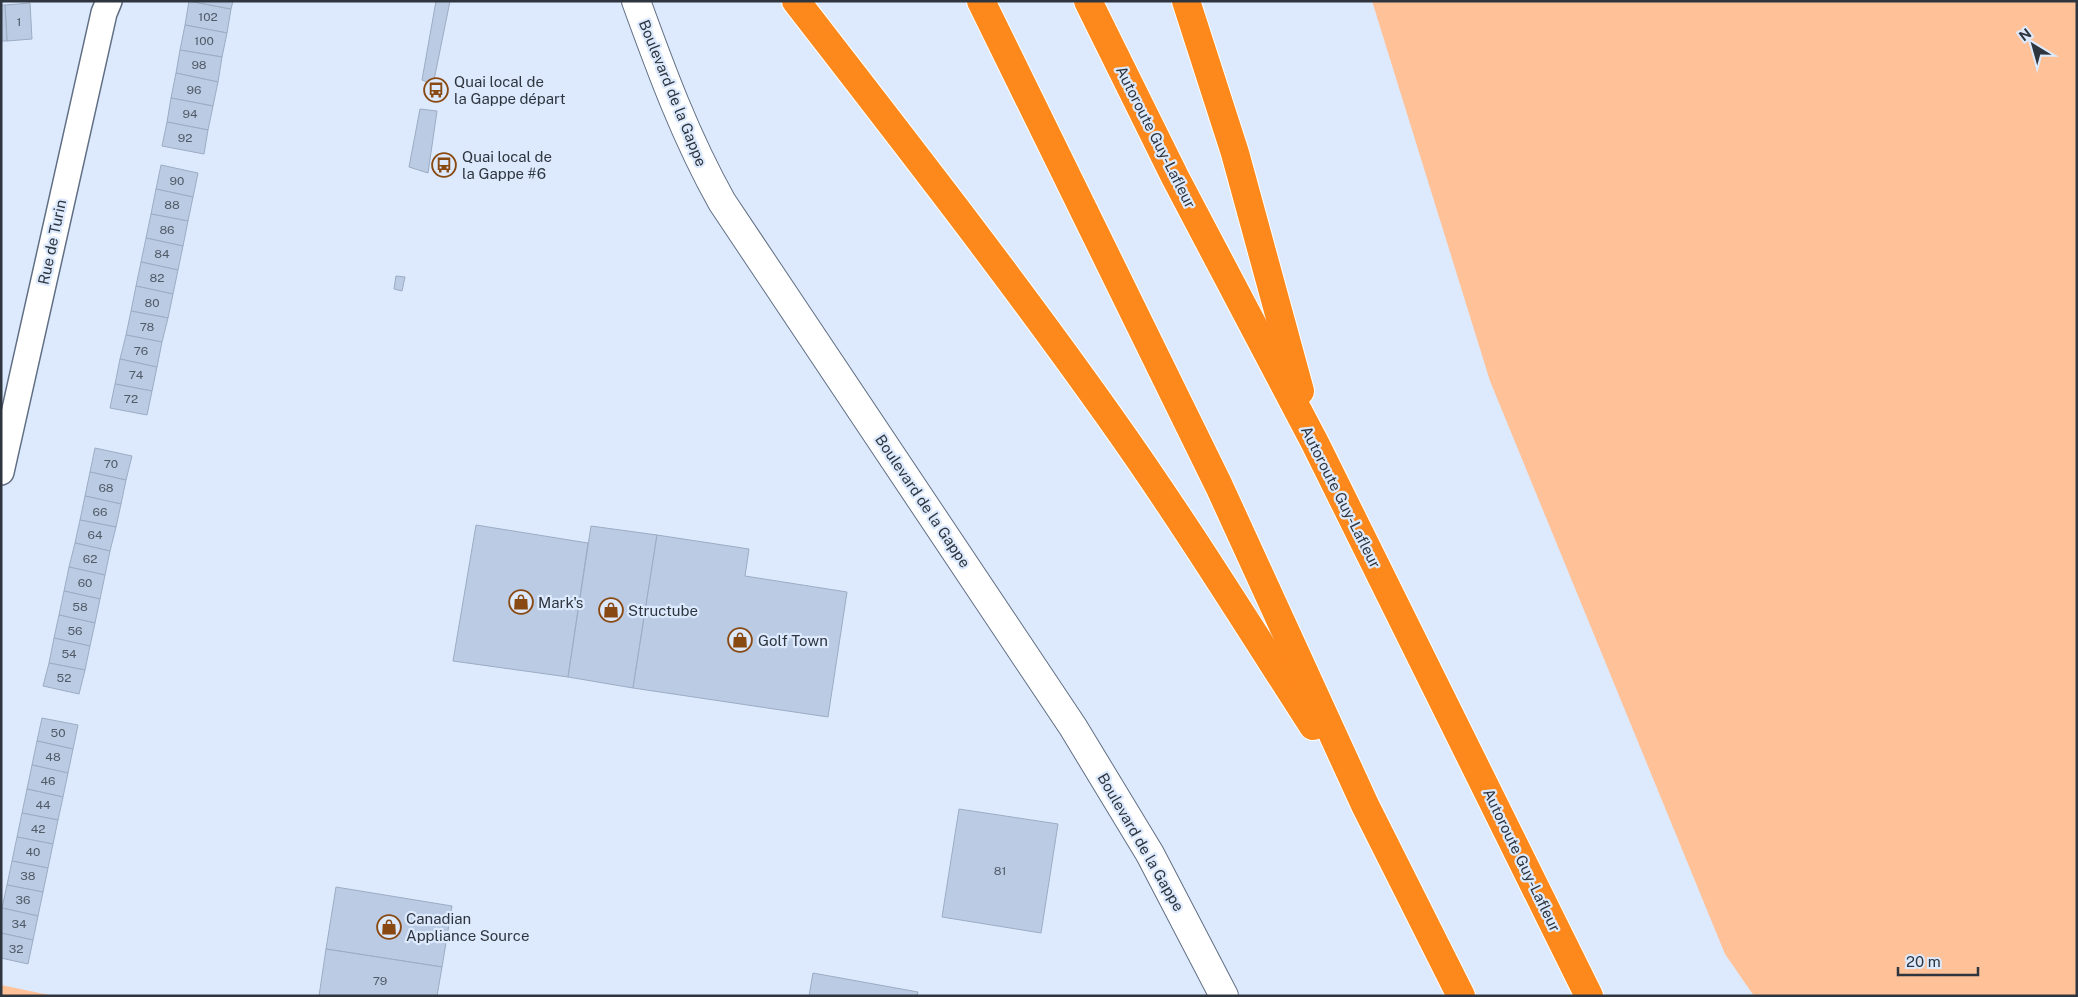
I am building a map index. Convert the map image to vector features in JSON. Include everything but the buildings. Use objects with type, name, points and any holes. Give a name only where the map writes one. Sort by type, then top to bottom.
[{"type":"highway","points":[[796,1],[1028,306],[1108,415],[1178,518],[1365,805]]},
{"type":"highway","points":[[981,1],[1218,486],[1365,805],[1461,996]]},
{"type":"highway","name":"Autoroute Guy-Lafleur","points":[[1088,1],[1175,177],[1315,443],[1589,996]]},
{"type":"highway","points":[[1186,1],[1234,153],[1315,443]]},
{"type":"street","name":"Boulevard de la Gappe","points":[[636,1],[683,124],[722,202],[1074,727],[1150,854],[1224,996]]},
{"type":"street","name":"Rue de Turin","points":[[1,472],[105,5]]},
{"type":"shaded area","points":[[1372,1],[2077,1],[2077,996],[1754,996],[1725,954],[1490,381]]},
{"type":"shaded area","points":[[1,985],[54,996],[1,996]]},
{"type":"place","name":"Quai local de la Gappe départ","points":[[436,90]]},
{"type":"place","name":"Quai local de la Gappe #6","points":[[444,165]]},
{"type":"place","name":"Mark's","points":[[521,602]]},
{"type":"place","name":"Structube","points":[[611,610]]},
{"type":"place","name":"Golf Town","points":[[740,640]]},
{"type":"place","name":"Canadian Appliance Source","points":[[389,927]]}]
